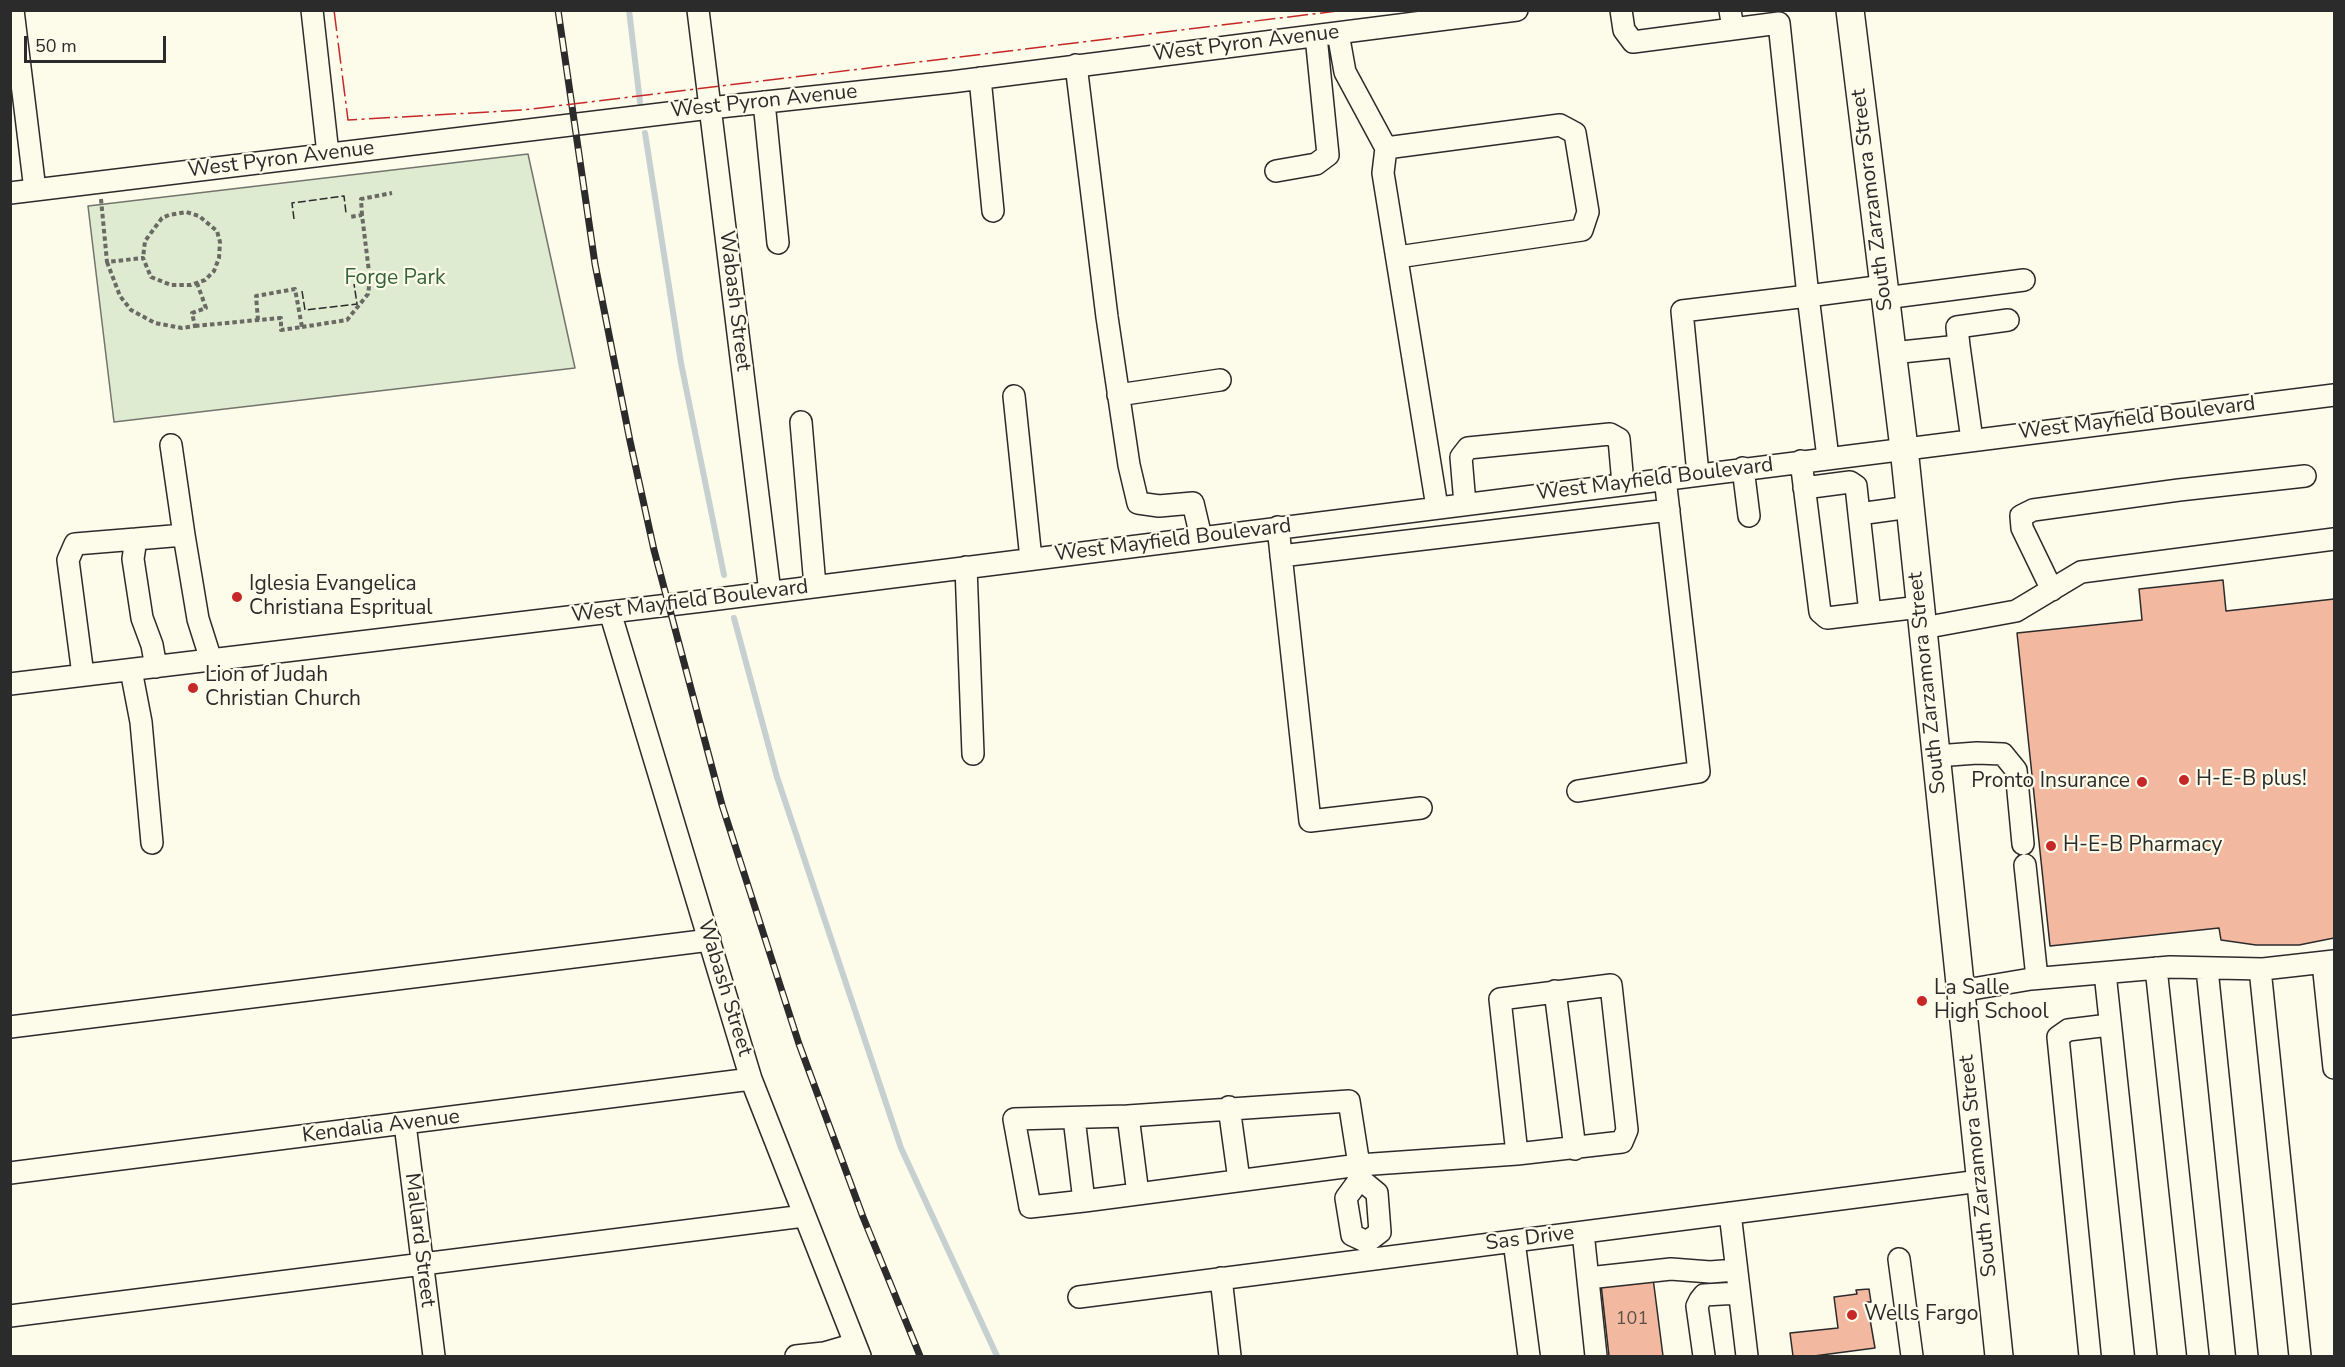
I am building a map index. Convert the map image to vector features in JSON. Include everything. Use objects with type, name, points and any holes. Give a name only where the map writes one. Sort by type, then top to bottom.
[{"type":"main road","name":"South Zarzamora Street","points":[[1850,10],[1904,448],[1999,1356]]},
{"type":"street","points":[[13,10],[35,190]]},
{"type":"street","points":[[312,10],[328,154]]},
{"type":"street","name":"Wabash Street","points":[[698,10],[770,592]]},
{"type":"street","name":"West Pyron Avenue","points":[[10,194],[710,108],[980,78],[1076,64],[1517,10]]},
{"type":"street","points":[[1621,10],[1624,30],[1633,42],[1732,20],[1779,23],[1827,458]]},
{"type":"street","points":[[1338,33],[1346,72],[1386,147],[1383,173],[1437,507]]},
{"type":"street","points":[[1276,171],[1316,164],[1328,155],[1316,36]]},
{"type":"street","points":[[1076,64],[1118,395],[1138,502],[1159,506],[1193,503],[1202,537]]},
{"type":"street","points":[[980,78],[993,211]]},
{"type":"street","points":[[764,102],[778,243]]},
{"type":"street","points":[[1386,147],[1560,124],[1575,133],[1588,212],[1582,230],[1398,258]]},
{"type":"street","points":[[1698,474],[1682,311],[1808,296],[2024,280]]},
{"type":"street","points":[[1972,440],[1957,327],[2008,320]]},
{"type":"street","points":[[1892,353],[1959,346]]},
{"type":"street","points":[[1118,395],[1220,380]]},
{"type":"street","name":"West Mayfield Boulevard","points":[[10,684],[610,612],[2334,395]]},
{"type":"street","points":[[1014,396],[1031,559]]},
{"type":"street","points":[[801,422],[815,586]]},
{"type":"street","points":[[1466,504],[1461,457],[1468,448],[1610,434],[1619,439],[1623,484]]},
{"type":"street","points":[[171,445],[183,535],[198,618],[212,660]]},
{"type":"street","points":[[1801,461],[1820,612],[1827,618],[1870,613],[1922,618],[2016,611],[2081,572],[2334,539]]},
{"type":"street","points":[[1743,468],[1749,516]]},
{"type":"street","points":[[2052,590],[2022,528],[2021,516],[2033,510],[2305,476]]},
{"type":"street","points":[[1578,792],[1699,772],[1665,478]]},
{"type":"street","points":[[1804,488],[1850,482],[1856,486],[1870,613]]},
{"type":"street","points":[[1859,514],[1910,507]]},
{"type":"street","points":[[1281,556],[1669,510]]},
{"type":"street","points":[[1278,527],[1310,821],[1421,808]]},
{"type":"street","points":[[83,675],[68,560],[75,544],[183,535]]},
{"type":"street","points":[[136,539],[133,559],[142,618],[152,645],[156,667]]},
{"type":"street","points":[[966,567],[973,754]]},
{"type":"street","name":"Wabash Street","points":[[610,612],[751,1079],[858,1350]]},
{"type":"street","points":[[131,670],[141,722],[152,843]]},
{"type":"street","points":[[1936,756],[2003,754],[2016,770],[2037,978]]},
{"type":"street","points":[[10,1027],[710,940]]},
{"type":"street","points":[[1960,991],[2037,978],[2156,968],[2260,969],[2329,962],[2334,1068]]},
{"type":"street","points":[[2156,968],[2198,1356]]},
{"type":"street","points":[[2207,969],[2247,1356]]},
{"type":"street","points":[[2260,969],[2300,1356]]},
{"type":"street","points":[[2105,973],[2146,1356]]},
{"type":"street","points":[[1359,1172],[1346,1198],[1352,1235],[1367,1251],[1380,1232],[1377,1193],[1359,1172],[1348,1101],[1229,1107],[1128,1116],[1014,1119],[1030,1207],[1084,1202],[1239,1180],[1359,1172],[1575,1149],[1622,1142],[1627,1130],[1611,985],[1500,999],[1517,1154]]},
{"type":"street","points":[[1555,991],[1575,1149]]},
{"type":"street","points":[[2090,1356],[2058,1037],[2068,1030],[2109,1025]]},
{"type":"street","name":"Kendalia Avenue","points":[[10,1173],[751,1079]]},
{"type":"street","points":[[1229,1107],[1239,1180]]},
{"type":"street","points":[[1128,1116],[1138,1194]]},
{"type":"street","points":[[1074,1118],[1084,1202]]},
{"type":"street","name":"Mallard Street","points":[[405,1124],[434,1356]]},
{"type":"street","name":"Sas Drive","points":[[1079,1297],[1221,1278],[1367,1251],[1514,1241],[1980,1181]]},
{"type":"street","points":[[1730,1213],[1747,1356]]},
{"type":"street","points":[[10,1316],[804,1216]]},
{"type":"street","points":[[1583,1232],[1596,1356]]},
{"type":"street","points":[[1514,1241],[1529,1356]]},
{"type":"street","points":[[1899,1259],[1912,1356]]},
{"type":"street","points":[[1588,1278],[1649,1270],[1736,1270]]},
{"type":"street","points":[[1221,1278],[1230,1356]]},
{"type":"street","points":[[1704,1356],[1697,1306],[1700,1300],[1704,1295],[1739,1293]]},
{"type":"street","points":[[796,1356],[858,1350]]},
{"type":"path","points":[[102,212],[107,262],[120,296],[131,310],[155,323],[182,328],[280,318],[281,330],[347,320],[359,309],[368,294],[370,280],[361,199],[392,193]]},
{"type":"path","points":[[186,212],[199,216],[217,231],[220,242],[219,258],[214,271],[205,280],[197,283],[171,285],[151,277],[143,258],[145,241],[162,218],[186,212]]},
{"type":"path","points":[[349,217],[362,215]]},
{"type":"path","points":[[107,262],[143,258]]},
{"type":"path","points":[[195,326],[192,313],[206,308],[197,283]]},
{"type":"path","points":[[258,320],[256,296],[295,289],[302,327]]},
{"type":"green space","name":"Forge Park","points":[[528,154],[575,368],[114,422],[88,206]]},
{"type":"building","name":"H-E-B plus!","points":[[2223,580],[2226,611],[2334,599],[2334,938],[2299,945],[2256,945],[2221,940],[2219,928],[2050,946],[2017,633],[2142,620],[2139,589]]},
{"type":"building","points":[[1653,1278],[1663,1356],[1609,1356],[1601,1284]]},
{"type":"building","name":"Wells Fargo","points":[[1869,1289],[1871,1302],[1867,1302],[1875,1348],[1814,1356],[1793,1356],[1790,1333],[1838,1328],[1834,1297],[1857,1294],[1856,1290]]},
{"type":"waterway","points":[[629,10],[640,102]]},
{"type":"waterway","points":[[645,133],[681,363],[724,575]]},
{"type":"waterway","points":[[734,618],[777,777],[901,1148],[997,1356]]},
{"type":"railway","points":[[558,10],[595,264],[630,441],[654,550],[722,805],[799,1044],[863,1217],[920,1356]]},
{"type":"fence","points":[[294,219],[292,203],[344,196],[346,213]]},
{"type":"fence","points":[[302,291],[305,310],[357,304],[354,284]]},
{"type":"power","points":[[334,10],[348,120],[523,110],[1346,10]]},
{"type":"place","name":"Iglesia Evangelica Christiana Espritual","points":[[237,597]]},
{"type":"place","name":"Lion of Judah Christian Church","points":[[193,688]]},
{"type":"place","name":"H-E-B plus!","points":[[2184,780]]},
{"type":"place","name":"Pronto Insurance","points":[[2142,782]]},
{"type":"place","name":"H-E-B Pharmacy","points":[[2051,846]]},
{"type":"place","name":"La Salle High School","points":[[1922,1001]]},
{"type":"place","name":"Wells Fargo","points":[[1852,1315]]}]
